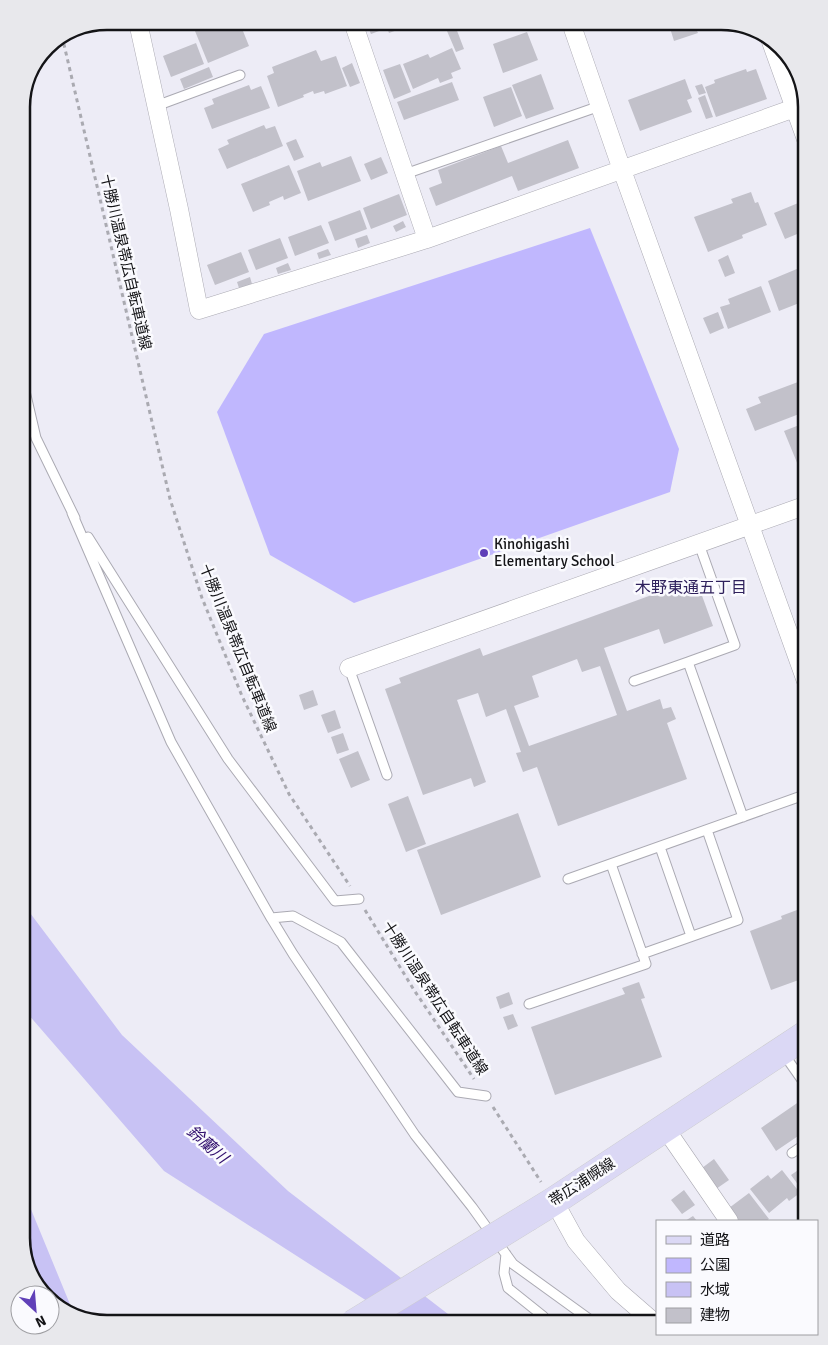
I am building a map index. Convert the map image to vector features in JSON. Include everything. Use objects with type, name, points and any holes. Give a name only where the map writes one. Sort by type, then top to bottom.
[{"type":"main road","name":"帯広浦幌線","points":[[368,1315],[554,1201],[798,1040]]},
{"type":"street","points":[[140,30],[180,209],[198,310],[427,239],[798,107]]},
{"type":"street","points":[[356,30],[427,239]]},
{"type":"street","points":[[573,30],[798,659]]},
{"type":"street","points":[[777,54],[798,101]]},
{"type":"street","points":[[349,668],[798,509]]},
{"type":"street","points":[[665,1128],[728,1220]]},
{"type":"street","points":[[554,1201],[576,1241],[618,1291],[646,1315]]},
{"type":"lane","points":[[156,106],[240,75]]},
{"type":"lane","points":[[404,174],[600,106]]},
{"type":"lane","points":[[30,412],[36,438],[72,513],[171,742],[292,954],[415,1135],[472,1207],[513,1264],[584,1315]]},
{"type":"lane","points":[[72,513],[228,759],[336,901],[359,899]]},
{"type":"lane","points":[[634,681],[735,645],[699,544]]},
{"type":"lane","points":[[688,662],[743,817]]},
{"type":"lane","points":[[349,668],[387,775]]},
{"type":"lane","points":[[568,879],[798,797]]},
{"type":"lane","points":[[642,954],[738,920],[707,830]]},
{"type":"lane","points":[[660,846],[692,936]]},
{"type":"lane","points":[[529,1004],[646,964],[611,864]]},
{"type":"lane","points":[[271,918],[293,916],[341,942],[458,1092],[486,1096]]},
{"type":"lane","points":[[781,1051],[798,1075]]},
{"type":"lane","points":[[792,1154],[798,1150]]},
{"type":"lane","points":[[506,1254],[504,1272],[508,1288],[542,1315]]},
{"type":"path","name":"十勝川温泉帯広自転車道線","points":[[64,43],[170,499],[202,598],[242,696],[289,794],[359,899],[414,990],[554,1201]]},
{"type":"green space","points":[[590,228],[679,449],[670,492],[354,603],[270,555],[217,412],[264,334]]},
{"type":"water","name":"鈴蘭川","points":[[30,913],[122,1035],[288,1191],[449,1315],[389,1315],[164,1171],[30,1016]]},
{"type":"water","points":[[30,1207],[71,1306],[60,1299],[60,1285],[46,1285],[43,1281],[33,1258],[30,1238]]},
{"type":"building","points":[[243,30],[249,46],[208,63],[195,31]]},
{"type":"building","points":[[369,30],[379,30],[379,31],[371,34]]},
{"type":"building","points":[[457,30],[464,49],[456,52],[447,31]]},
{"type":"building","points":[[671,30],[697,30],[698,33],[674,41]]},
{"type":"building","points":[[527,32],[538,60],[503,73],[493,44]]},
{"type":"building","points":[[196,43],[204,64],[171,77],[163,56]]},
{"type":"building","points":[[452,48],[461,69],[451,73],[453,78],[440,83],[438,78],[413,89],[403,64],[428,54],[430,58]]},
{"type":"building","points":[[316,50],[321,61],[336,56],[347,86],[325,94],[324,91],[314,94],[313,91],[303,95],[304,97],[278,107],[267,76],[274,73],[272,67]]},
{"type":"building","points":[[352,63],[360,83],[350,87],[342,68]]},
{"type":"building","points":[[400,64],[411,92],[394,99],[383,70]]},
{"type":"building","points":[[209,67],[213,77],[184,89],[180,79]]},
{"type":"building","points":[[746,69],[747,72],[756,69],[767,99],[716,117],[705,87],[715,83],[714,80]]},
{"type":"building","points":[[541,74],[554,109],[526,119],[512,85]]},
{"type":"building","points":[[685,79],[692,98],[687,100],[692,112],[640,131],[628,100]]},
{"type":"building","points":[[452,82],[459,100],[404,120],[397,102]]},
{"type":"building","points":[[702,84],[706,93],[699,95],[695,86]]},
{"type":"building","points":[[249,85],[251,90],[261,86],[270,108],[212,129],[204,108],[214,104],[212,99]]},
{"type":"building","points":[[511,87],[522,116],[494,127],[483,97]]},
{"type":"building","points":[[705,95],[713,117],[706,119],[698,98]]},
{"type":"building","points":[[264,125],[266,129],[275,126],[283,146],[227,169],[218,149],[229,144],[227,140]]},
{"type":"building","points":[[296,139],[304,157],[294,161],[286,143]]},
{"type":"building","points":[[568,140],[579,168],[518,191],[512,176],[436,206],[429,188],[442,183],[438,170],[501,146],[508,163]]},
{"type":"building","points":[[351,156],[361,181],[308,201],[297,171],[320,162],[322,167]]},
{"type":"building","points":[[381,157],[388,173],[371,180],[364,164]]},
{"type":"building","points":[[289,165],[301,193],[284,200],[283,196],[269,202],[270,205],[253,212],[241,184]]},
{"type":"building","points":[[751,192],[755,203],[758,202],[767,225],[742,235],[743,238],[708,252],[694,217],[733,203],[731,199]]},
{"type":"building","points":[[399,194],[407,215],[371,229],[363,208]]},
{"type":"building","points":[[798,203],[798,234],[785,239],[774,213]]},
{"type":"building","points":[[360,210],[367,229],[335,241],[328,222]]},
{"type":"building","points":[[403,221],[406,227],[396,232],[393,226]]},
{"type":"building","points":[[321,225],[329,243],[295,256],[288,237]]},
{"type":"building","points":[[367,235],[370,243],[358,248],[355,239]]},
{"type":"building","points":[[280,238],[288,258],[256,270],[248,250]]},
{"type":"building","points":[[328,249],[331,255],[319,259],[317,253]]},
{"type":"building","points":[[241,252],[249,272],[215,285],[207,265]]},
{"type":"building","points":[[728,255],[735,273],[725,277],[718,260]]},
{"type":"building","points":[[288,263],[291,270],[278,274],[276,268]]},
{"type":"building","points":[[798,268],[798,304],[779,311],[768,281]]},
{"type":"building","points":[[250,277],[252,284],[239,288],[237,282]]},
{"type":"building","points":[[761,286],[771,312],[728,329],[720,307],[730,304],[728,299]]},
{"type":"building","points":[[718,312],[724,328],[710,334],[703,318]]},
{"type":"building","points":[[798,382],[798,414],[755,431],[746,409],[761,403],[758,397]]},
{"type":"building","points":[[798,426],[798,465],[784,431]]},
{"type":"building","points":[[696,579],[713,626],[664,644],[659,629],[604,648],[627,711],[660,699],[663,709],[671,707],[676,719],[667,723],[687,779],[558,826],[537,767],[523,772],[516,753],[521,752],[506,709],[486,717],[478,693],[457,700],[486,782],[474,787],[471,778],[423,795],[385,689],[401,683],[399,678],[480,648],[483,656]],"holes":[[[577,659],[582,672],[600,666],[617,715],[529,746],[514,706],[539,697],[532,676]]]},
{"type":"building","points":[[313,690],[318,705],[304,710],[299,695]]},
{"type":"building","points":[[335,710],[341,728],[328,733],[321,715]]},
{"type":"building","points":[[343,733],[349,750],[337,754],[331,737]]},
{"type":"building","points":[[358,751],[370,780],[351,788],[339,759]]},
{"type":"building","points":[[408,796],[426,844],[406,852],[388,804]]},
{"type":"building","points":[[518,813],[541,877],[441,915],[417,850]]},
{"type":"building","points":[[797,910],[798,913],[798,980],[771,990],[750,931],[782,919],[781,916]]},
{"type":"building","points":[[639,982],[645,998],[641,999],[662,1057],[555,1095],[531,1027],[625,994],[622,988]]},
{"type":"building","points":[[509,992],[513,1004],[500,1009],[496,997]]},
{"type":"building","points":[[513,1014],[518,1026],[508,1030],[503,1017]]},
{"type":"building","points":[[798,1102],[798,1136],[776,1151],[761,1128]]},
{"type":"building","points":[[714,1159],[729,1180],[716,1189],[702,1168]]},
{"type":"building","points":[[782,1170],[798,1190],[798,1194],[789,1201],[787,1198],[769,1213],[750,1189],[768,1175],[771,1179]]},
{"type":"building","points":[[798,1170],[798,1185],[791,1175]]},
{"type":"building","points":[[684,1190],[695,1205],[682,1214],[671,1200]]},
{"type":"building","points":[[749,1193],[769,1219],[738,1220],[729,1208]]},
{"type":"building","points":[[693,1216],[696,1220],[687,1220]]},
{"type":"place","name":"Kinohigashi Elementary School","points":[[484,553]]},
{"type":"district","name":"木野東通五丁目","points":[[691,587]]}]
